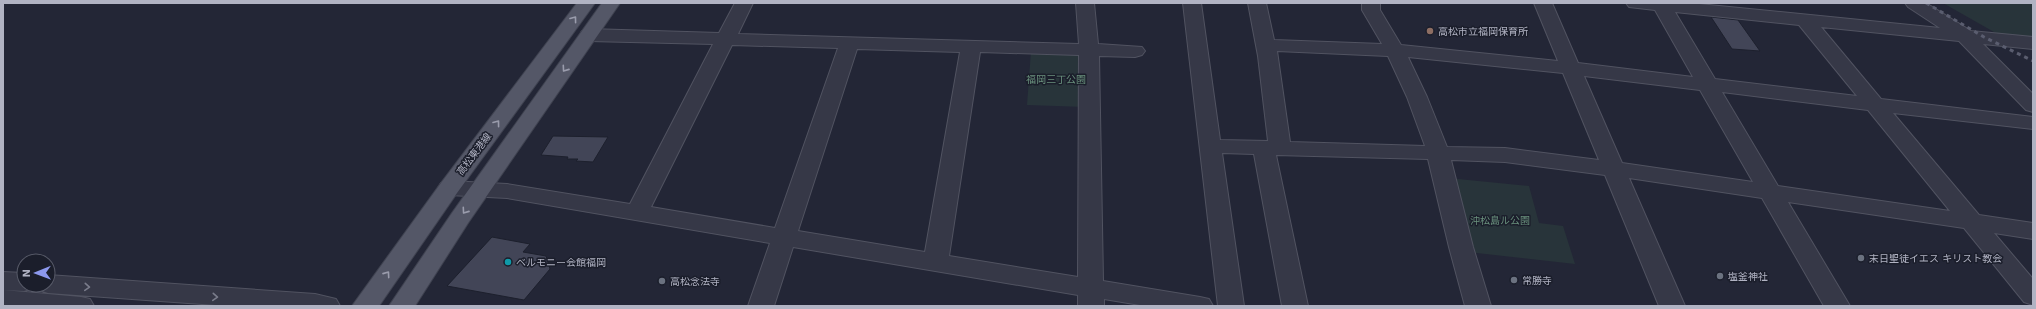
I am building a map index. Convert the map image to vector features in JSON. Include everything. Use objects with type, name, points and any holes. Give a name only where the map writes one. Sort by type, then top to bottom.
[{"type":"main road","name":"高松東港線","points":[[365,306],[449,188],[586,3]]},
{"type":"main road","points":[[402,306],[481,189],[611,3]]},
{"type":"street","points":[[637,212],[744,3]]},
{"type":"street","points":[[1085,3],[1089,49],[1092,297]]},
{"type":"street","points":[[1192,3],[1231,306]]},
{"type":"street","points":[[1257,3],[1266,45],[1272,148],[1295,306]]},
{"type":"street","points":[[1371,3],[1371,10],[1395,50],[1417,97],[1438,154],[1478,306]]},
{"type":"street","points":[[1543,3],[1672,306]]},
{"type":"street","points":[[1635,3],[1773,10],[1805,20],[2033,42]]},
{"type":"street","points":[[1914,3],[1964,35],[2033,106]]},
{"type":"street","points":[[1938,3],[2002,39]]},
{"type":"street","points":[[1661,4],[1837,306]]},
{"type":"street","points":[[1805,20],[2033,296]]},
{"type":"street","points":[[589,35],[1135,51]]},
{"type":"street","points":[[761,306],[850,42]]},
{"type":"street","points":[[1266,45],[1395,50],[1707,83],[2033,123]]},
{"type":"street","points":[[936,262],[970,46]]},
{"type":"street","points":[[1211,146],[1505,155],[1614,169],[2033,231]]},
{"type":"street","points":[[449,188],[506,191],[936,262],[1092,297],[1200,306]]},
{"type":"street","points":[[3,281],[16,282]]},
{"type":"street","points":[[56,285],[315,303],[327,306]]},
{"type":"street","points":[[3,299],[82,306]]},
{"type":"green space","points":[[1943,3],[2033,3],[2033,39],[2001,36]]},
{"type":"green space","name":"福岡三丁公園","points":[[1031,51],[1078,52],[1085,56],[1085,107],[1027,105]]},
{"type":"green space","name":"沖松島ル公園","points":[[1448,178],[1529,186],[1539,223],[1563,226],[1575,264],[1468,252]]},
{"type":"building","points":[[1711,17],[1738,20],[1760,51],[1732,49]]},
{"type":"building","points":[[553,136],[608,137],[593,162],[576,161],[578,159],[567,159],[568,157],[541,155]]},
{"type":"building","name":"ベルモニー会館福岡","points":[[492,237],[530,244],[523,252],[546,256],[550,269],[524,300],[447,286]]},
{"type":"railway","points":[[1926,3],[1984,37],[2033,61]]},
{"type":"place","name":"高松市立福岡保育所","points":[[1430,31]]},
{"type":"place","name":"末日聖徒イエス キリスト教会","points":[[1861,258]]},
{"type":"place","name":"ベルモニー会館福岡","points":[[508,262]]},
{"type":"place","name":"塩釜神社","points":[[1720,276]]},
{"type":"place","name":"常勝寺","points":[[1514,280]]},
{"type":"place","name":"高松念法寺","points":[[662,281]]}]
